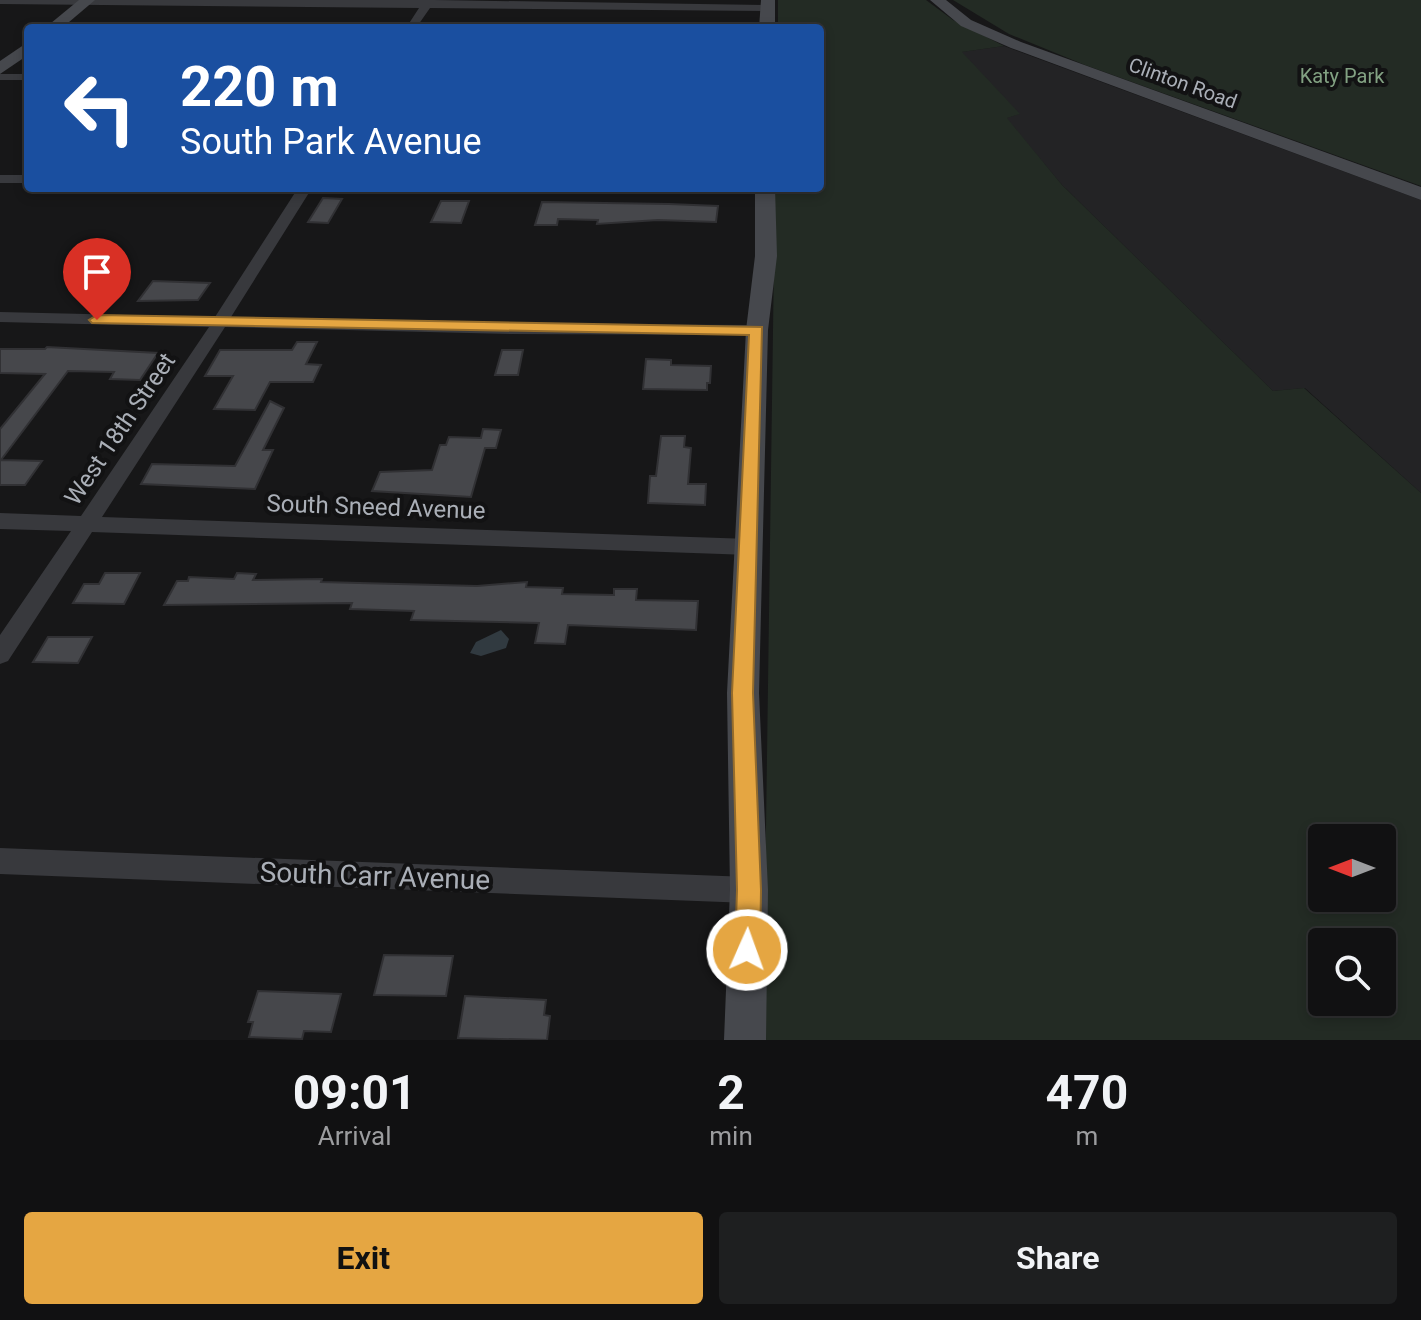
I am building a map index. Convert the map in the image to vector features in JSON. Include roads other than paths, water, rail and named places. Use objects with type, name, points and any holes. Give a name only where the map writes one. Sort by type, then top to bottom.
[{"type":"street","name":"Clinton Road","points":[[937,0],[966,23],[1016,45],[1421,194]]},
{"type":"street","points":[[0,1],[768,4],[767,24]]},
{"type":"street","points":[[58,24],[86,1]]},
{"type":"street","points":[[414,24],[429,2]]},
{"type":"street","points":[[0,69],[24,50]]},
{"type":"street","points":[[0,77],[24,77]]},
{"type":"street","points":[[0,179],[24,179]]},
{"type":"street","name":"West 18th Street","points":[[0,654],[302,192]]},
{"type":"street","points":[[745,1040],[749,890],[743,693],[757,330],[766,256],[765,192]]},
{"type":"street","points":[[0,317],[757,330]]},
{"type":"street","name":"South Sneed Avenue","points":[[0,521],[750,547]]},
{"type":"street","name":"South Carr Avenue","points":[[0,861],[749,890]]},
{"type":"park label","name":"Katy Park","points":[[1342,76]]}]
